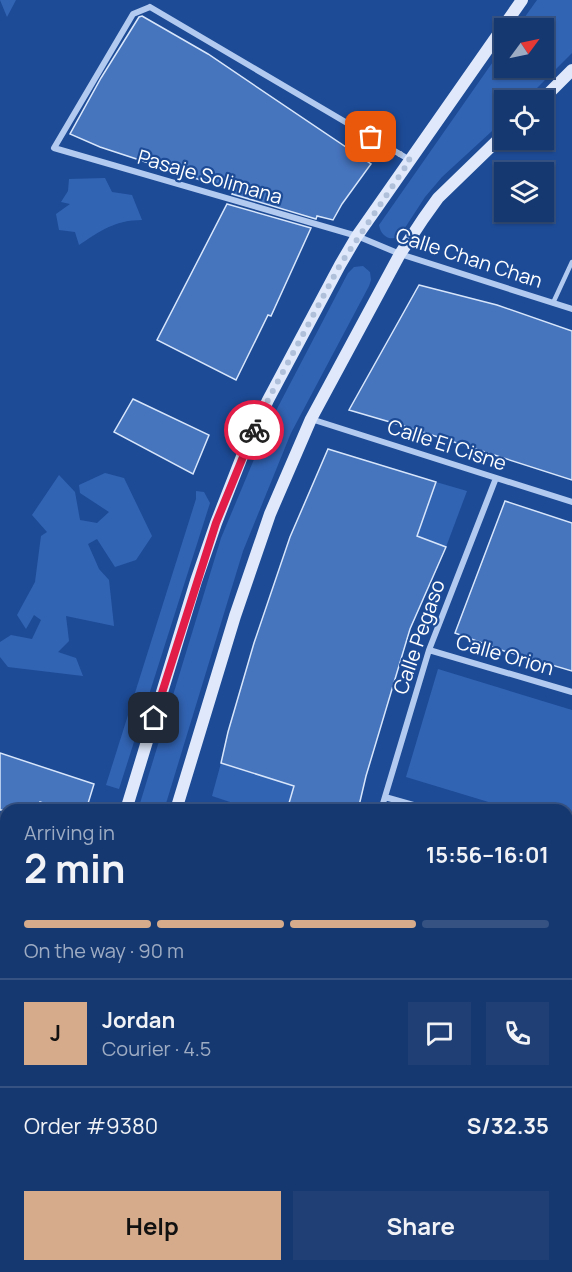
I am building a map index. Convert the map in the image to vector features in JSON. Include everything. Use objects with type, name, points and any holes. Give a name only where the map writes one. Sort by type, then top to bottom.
[{"type":"main road","points":[[128,804],[216,523],[243,454],[268,400],[357,236],[517,2]]},
{"type":"main road","points":[[552,90],[572,70]]},
{"type":"main road","points":[[178,804],[234,616],[270,514],[311,419],[400,254],[438,198],[494,144]]},
{"type":"street","points":[[154,0],[150,7],[410,160]]},
{"type":"street","name":"Pasaje Solimana","points":[[150,7],[134,14],[54,148],[357,236]]},
{"type":"street","name":"Calle Chan Chan","points":[[357,236],[400,254],[572,309]]},
{"type":"street","name":"Calle El Cisne","points":[[311,419],[572,502]]},
{"type":"street","name":"Calle Pegaso","points":[[383,804],[429,650],[496,478]]},
{"type":"street","name":"Calle Orion","points":[[429,650],[572,692]]},
{"type":"street","points":[[385,797],[410,804]]},
{"type":"lane","points":[[553,303],[572,262]]},
{"type":"shaded area","points":[[0,0],[16,0],[7,17]]},
{"type":"shaded area","points":[[537,0],[572,0],[572,53],[554,71],[554,18],[524,18]]},
{"type":"shaded area","points":[[494,60],[494,78],[547,78],[535,90],[494,90],[494,129],[442,177],[425,197],[399,237],[386,237],[379,225]]},
{"type":"shaded area","points":[[105,178],[112,192],[132,195],[142,220],[116,224],[79,245],[75,232],[59,230],[56,214],[70,204],[61,202],[68,191],[69,179]]},
{"type":"shaded area","points":[[363,266],[370,272],[369,286],[291,433],[243,551],[166,804],[140,804],[221,538],[268,426],[348,273],[354,267]]},
{"type":"shaded area","points":[[105,473],[124,478],[152,536],[136,560],[115,567],[97,539],[88,544],[99,569],[109,580],[114,626],[66,616],[69,641],[58,652],[76,658],[83,676],[8,667],[0,657],[0,642],[11,635],[32,639],[41,620],[34,615],[26,629],[17,615],[35,582],[41,536],[47,532],[32,515],[59,475],[75,492],[80,520],[97,523],[109,512],[80,493],[79,485]]},
{"type":"shaded area","points":[[436,482],[467,491],[446,547],[417,536]]},
{"type":"shaded area","points":[[196,491],[204,492],[210,503],[119,789],[106,785],[196,499]]},
{"type":"shaded area","points":[[438,669],[572,710],[572,804],[495,804],[406,777]]},
{"type":"shaded area","points":[[221,763],[294,786],[289,804],[236,804],[212,796]]},
{"type":"building","points":[[142,16],[208,54],[371,164],[333,220],[317,216],[316,219],[232,194],[234,191],[100,147],[70,134],[101,78],[139,17]]},
{"type":"building","points":[[227,204],[311,228],[271,316],[268,315],[236,380],[157,340]]},
{"type":"building","points":[[419,285],[497,305],[572,331],[572,480],[349,410]]},
{"type":"building","points":[[133,399],[209,435],[193,474],[114,432]]},
{"type":"building","points":[[328,449],[436,482],[417,536],[446,547],[410,629],[359,804],[289,804],[294,786],[221,763],[254,643],[290,537]]},
{"type":"building","points":[[505,501],[572,523],[572,671],[501,650],[455,633]]},
{"type":"building","points":[[0,753],[94,784],[88,804],[40,802],[39,804],[0,804]]},
{"type":"way so far","points":[[254,430],[340,265],[357,236],[410,160],[371,137]]},
{"type":"route","points":[[154,718],[216,523],[254,430]]}]
